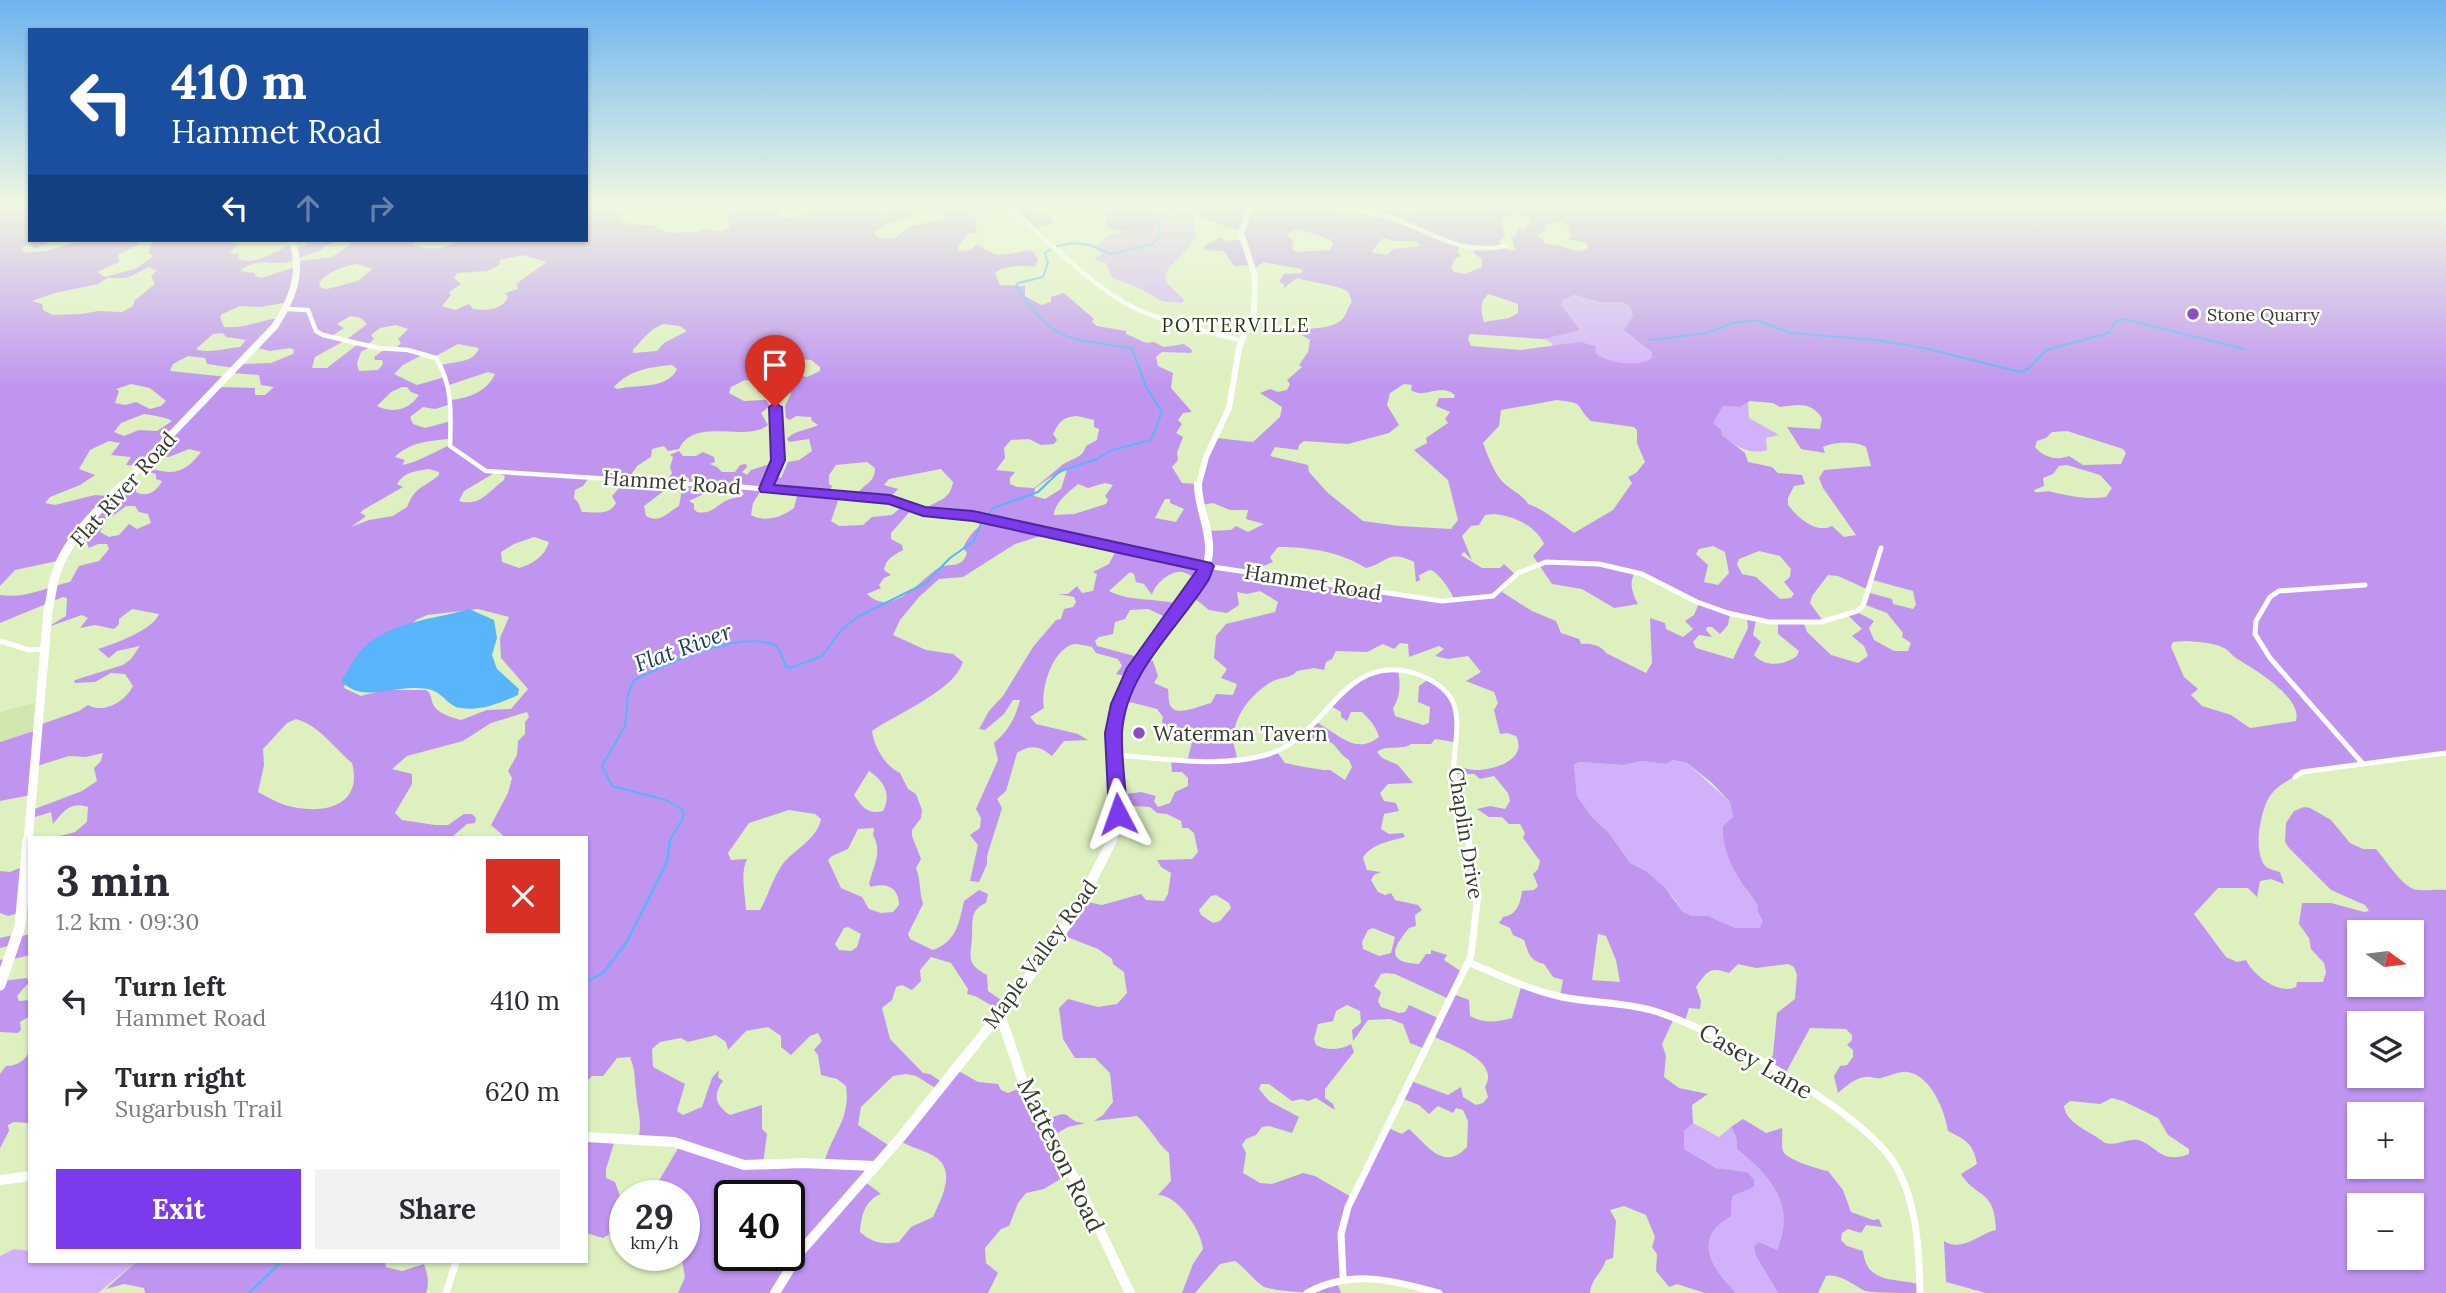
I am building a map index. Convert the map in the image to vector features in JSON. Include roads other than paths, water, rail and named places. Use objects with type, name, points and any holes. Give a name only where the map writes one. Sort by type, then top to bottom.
[{"type":"main road","name":"Flat River Road","points":[[29,836],[50,594],[56,574],[77,536],[99,509],[262,342],[286,309],[295,290],[299,267]]},
{"type":"main road","name":"Flat River Road","points":[[0,985],[20,926],[28,849]]},
{"type":"street","points":[[1078,267],[1125,303],[1175,322],[1242,341]]},
{"type":"street","points":[[1206,566],[1210,549],[1198,494],[1199,475],[1229,408],[1242,341],[1255,302],[1255,276],[1252,267]]},
{"type":"street","name":"Hammet Road","points":[[286,309],[308,310],[316,331],[323,335],[378,348],[408,350],[436,358],[444,371],[451,402],[450,446],[486,471],[890,500],[923,511],[973,516],[1206,566],[1441,601],[1493,596],[1518,573],[1546,562],[1599,564],[1642,574],[1697,602],[1728,613],[1769,622],[1807,623],[1837,619],[1857,611],[1863,606],[1881,548]]},
{"type":"street","points":[[766,489],[778,460],[773,392]]},
{"type":"street","name":"Maple Valley Road","points":[[775,1293],[792,1262],[1000,1014],[1076,912],[1110,848],[1117,829],[1119,807],[1114,724],[1126,686],[1148,649],[1201,579],[1206,566]]},
{"type":"street","points":[[2363,764],[2270,658],[2255,634],[2256,621],[2270,597],[2279,591],[2365,584]]},
{"type":"street","points":[[0,641],[29,650],[46,649]]},
{"type":"street","name":"Chaplin Drive","points":[[1115,755],[1215,761],[1248,760],[1274,752],[1295,740],[1342,691],[1365,674],[1399,670],[1430,679],[1446,691],[1452,701],[1456,714],[1454,782],[1476,873],[1477,924],[1468,962],[1346,1214],[1341,1234],[1343,1276]]},
{"type":"street","points":[[2295,777],[2302,772],[2446,753]]},
{"type":"street","name":"Casey Lane","points":[[1468,962],[1546,993],[1653,1010],[1696,1025],[1818,1097],[1871,1135],[1890,1157],[1912,1206],[1916,1226],[1920,1293]]},
{"type":"street","name":"Matteson Road","points":[[1000,1014],[1013,1056],[1039,1116],[1077,1182],[1130,1293]]},
{"type":"street","points":[[588,1137],[674,1142],[744,1165],[803,1163],[874,1166]]},
{"type":"street","points":[[0,1180],[28,1176]]},
{"type":"street","points":[[446,1293],[456,1263]]},
{"type":"street","points":[[1307,1293],[1343,1276],[1384,1279],[1439,1293]]},
{"type":"water","points":[[469,609],[494,620],[497,638],[492,655],[497,669],[519,689],[518,695],[490,706],[468,709],[453,705],[429,689],[366,692],[357,691],[341,681],[362,649],[386,632]]},
{"type":"waterway","name":"Flat River","points":[[987,516],[993,508],[1038,492],[1060,471],[1097,459],[1112,450],[1151,440],[1162,412],[1146,387],[1132,348],[1064,335],[1041,319],[1029,305],[1016,286],[1018,283],[1043,277],[1046,267]]},
{"type":"waterway","points":[[1650,340],[1706,333],[1733,323],[1757,320],[1790,333],[1876,340],[1924,348],[2020,372],[2028,369],[2046,350],[2109,333],[2114,323],[2123,319],[2245,349]]},
{"type":"waterway","name":"Flat River","points":[[670,840],[683,818],[683,810],[666,800],[612,786],[602,766],[625,726],[628,694],[634,680],[704,650],[744,642],[777,646],[786,666],[790,668],[822,656],[842,629],[859,616],[926,583],[950,558],[974,541],[982,521]]},
{"type":"waterway","name":"Flat River","points":[[588,981],[603,973],[626,943],[667,862],[670,840]]},
{"type":"waterway","name":"Flat River","points":[[249,1293],[280,1263]]},
{"type":"place","name":"Stone Quarry","points":[[2193,314]]},
{"type":"place","name":"Waterman Tavern","points":[[1139,733]]},
{"type":"district","name":"POTTERVILLE","points":[[1236,325]]}]
